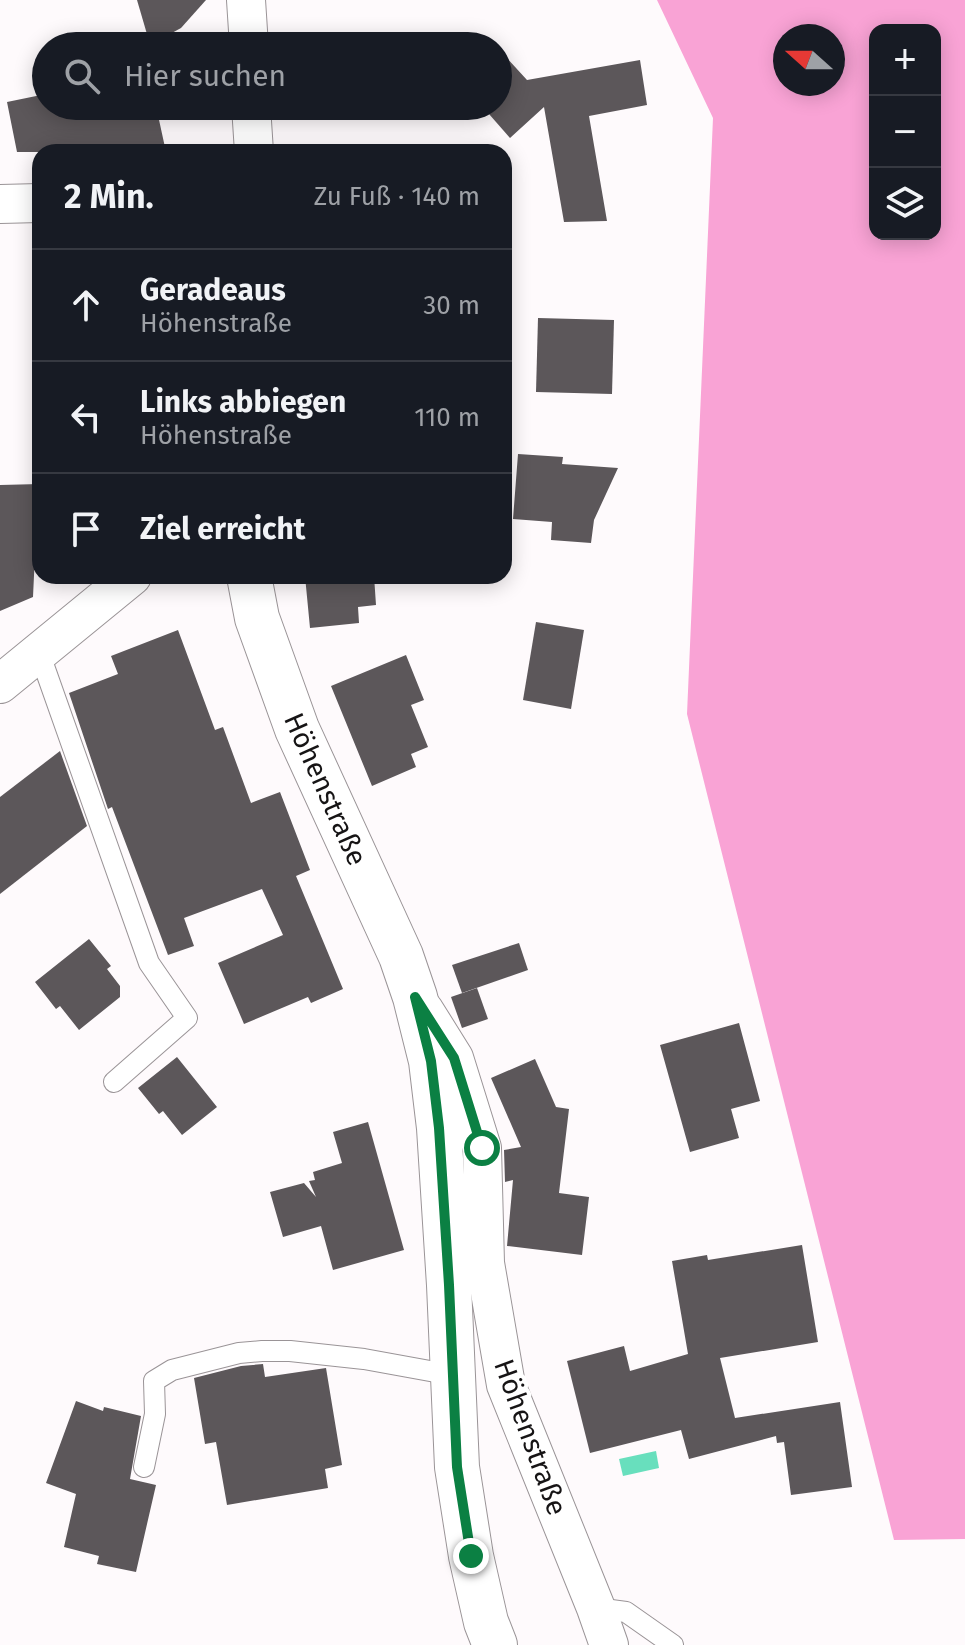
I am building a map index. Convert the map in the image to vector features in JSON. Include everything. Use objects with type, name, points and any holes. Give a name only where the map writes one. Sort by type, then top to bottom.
[{"type":"street","points":[[246,0],[248,32]]},
{"type":"street","points":[[252,120],[253,144]]},
{"type":"street","points":[[0,204],[32,203]]},
{"type":"street","points":[[0,684],[122,584]]},
{"type":"street","name":"Höhenstraße","points":[[251,584],[257,618],[297,729],[401,956],[431,1061],[439,1128],[457,1467],[483,1609],[495,1645]]},
{"type":"street","name":"Höhenstraße","points":[[415,997],[454,1058],[482,1148],[485,1263],[506,1385],[609,1645]]},
{"type":"lane","points":[[39,652],[149,963],[187,1018],[114,1082]]},
{"type":"lane","points":[[144,1467],[155,1414],[154,1381],[172,1370],[239,1353],[290,1351],[364,1359],[452,1375]]},
{"type":"lane","points":[[596,1608],[626,1612],[673,1645]]},
{"type":"shaded area","points":[[657,0],[965,0],[965,1539],[894,1540],[687,714],[713,118]]},
{"type":"shaded area","points":[[656,1451],[659,1468],[623,1476],[619,1459]]},
{"type":"building","points":[[137,0],[206,0],[174,32],[146,32]]},
{"type":"building","points":[[640,60],[647,105],[589,116],[607,221],[564,222],[544,107],[510,138],[494,120],[512,120],[512,64],[527,80]]},
{"type":"building","points":[[32,97],[32,120],[159,120],[164,144],[32,144],[32,152],[17,152],[7,102]]},
{"type":"building","points":[[538,318],[614,320],[612,394],[536,392]]},
{"type":"building","points":[[518,454],[563,457],[562,464],[618,468],[594,520],[591,543],[551,540],[552,522],[513,519]]},
{"type":"building","points":[[32,484],[34,584],[33,597],[0,611],[0,485]]},
{"type":"building","points":[[306,584],[375,584],[376,605],[358,607],[359,623],[310,628]]},
{"type":"building","points":[[536,622],[584,630],[571,709],[523,700]]},
{"type":"building","points":[[178,630],[215,730],[223,727],[251,803],[280,792],[310,870],[296,876],[343,989],[311,1003],[308,997],[244,1024],[218,963],[283,935],[262,889],[184,918],[194,946],[168,955],[112,807],[108,809],[69,693],[118,674],[111,656]]},
{"type":"building","points":[[406,655],[424,700],[411,705],[428,747],[411,754],[416,767],[372,786],[331,686]]},
{"type":"building","points":[[60,751],[87,826],[0,894],[0,797]]},
{"type":"building","points":[[89,939],[111,966],[107,969],[120,986],[120,997],[79,1030],[60,1006],[56,1009],[35,982]]},
{"type":"building","points":[[519,943],[528,970],[462,993],[452,965]]},
{"type":"building","points":[[477,988],[488,1019],[462,1028],[451,997]]},
{"type":"building","points":[[739,1023],[760,1101],[731,1109],[739,1138],[690,1152],[660,1045]]},
{"type":"building","points":[[177,1057],[217,1107],[182,1135],[163,1111],[159,1114],[138,1088]]},
{"type":"building","points":[[535,1059],[556,1107],[569,1109],[559,1193],[589,1197],[582,1255],[507,1246],[513,1180],[505,1182],[504,1150],[521,1147],[491,1078]]},
{"type":"building","points":[[368,1122],[404,1250],[333,1270],[321,1226],[283,1237],[270,1192],[304,1183],[316,1197],[309,1181],[315,1180],[313,1172],[342,1163],[333,1132]]},
{"type":"building","points":[[802,1245],[818,1342],[720,1358],[735,1418],[840,1402],[852,1487],[791,1495],[784,1442],[777,1443],[776,1436],[689,1459],[681,1430],[590,1453],[567,1361],[624,1346],[630,1371],[688,1354],[672,1261],[707,1255],[708,1260]]},
{"type":"building","points":[[263,1364],[265,1377],[326,1368],[342,1465],[325,1469],[328,1488],[227,1505],[216,1442],[205,1444],[194,1378],[241,1366]]},
{"type":"building","points":[[76,1401],[103,1411],[104,1407],[141,1416],[130,1479],[156,1485],[136,1572],[97,1564],[99,1556],[64,1547],[76,1494],[46,1483]]},
{"type":"route","points":[[471,1556],[457,1467],[439,1128],[431,1061],[415,997],[454,1058],[482,1148]]}]
